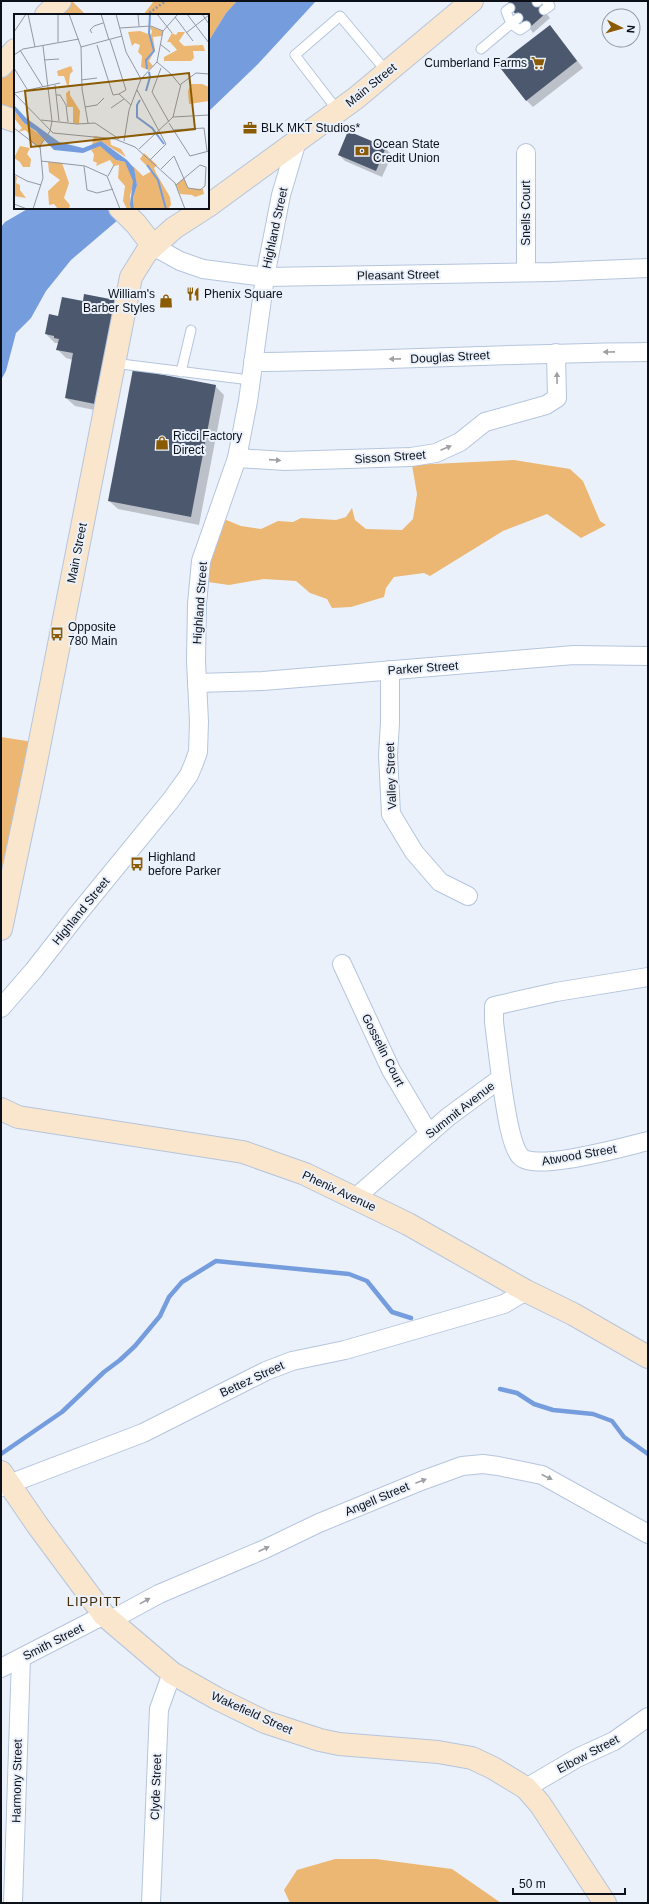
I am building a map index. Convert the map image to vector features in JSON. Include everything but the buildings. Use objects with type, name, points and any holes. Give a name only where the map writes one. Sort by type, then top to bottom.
[{"type":"main road","points":[[47,14],[60,1]]},
{"type":"main road","name":"Main Street","points":[[209,205],[338,111],[472,1]]},
{"type":"main road","points":[[1,66],[14,51]]},
{"type":"main road","points":[[1,116],[14,121]]},
{"type":"main road","points":[[121,209],[136,224],[153,246]]},
{"type":"main road","name":"Main Street","points":[[1,929],[68,602],[113,363],[131,277],[146,253],[153,246],[174,228],[203,209]]},
{"type":"main road","name":"Phenix Avenue","points":[[1,1109],[18,1117],[243,1152],[306,1174],[408,1224],[526,1290],[644,1350]]},
{"type":"main road","name":"Wakefield Street","points":[[4,1481],[107,1618],[172,1673],[216,1698],[265,1722],[300,1734],[339,1744],[438,1752],[472,1758],[504,1774],[526,1788],[544,1810],[604,1903]]},
{"type":"street","name":"Highland Street","points":[[1,1008],[34,970],[171,800],[189,776],[198,752],[199,722],[197,683],[197,604],[201,561],[237,458],[265,277],[281,195],[296,141]]},
{"type":"street","name":"Snells Court","points":[[526,153],[526,272]]},
{"type":"street","name":"Pleasant Street","points":[[153,246],[180,261],[203,269],[265,277],[648,268]]},
{"type":"street","name":"Douglas Street","points":[[253,362],[408,359],[556,353],[648,352]]},
{"type":"street","name":"Sisson Street","points":[[237,458],[285,461],[364,460],[411,457],[436,453],[460,442],[485,422],[546,405],[557,398],[556,353]]},
{"type":"street","name":"Parker Street","points":[[197,683],[263,681],[574,655],[648,656]]},
{"type":"street","name":"Valley Street","points":[[390,670],[390,723],[388,755],[391,814],[414,852],[440,882],[468,896]]},
{"type":"street","name":"Gosselin Court","points":[[342,964],[391,1070],[429,1134]]},
{"type":"street","name":"Summit Avenue","points":[[356,1198],[448,1117],[501,1078],[494,1022],[494,1006],[556,992],[648,977]]},
{"type":"street","name":"Atwood Street","points":[[501,1078],[513,1141],[520,1156],[529,1162],[559,1160],[648,1141]]},
{"type":"street","name":"Bettez Street","points":[[4,1481],[45,1471],[143,1433],[266,1371],[286,1363],[345,1350],[504,1304],[526,1290]]},
{"type":"street","name":"Angell Street","points":[[107,1618],[265,1549],[318,1523],[421,1480],[462,1466],[483,1464],[542,1475],[648,1534]]},
{"type":"street","name":"Smith Street","points":[[1,1668],[107,1618]]},
{"type":"street","name":"Harmony Street","points":[[13,1903],[21,1658]]},
{"type":"street","name":"Clyde Street","points":[[151,1903],[159,1709],[172,1673]]},
{"type":"street","name":"Elbow Street","points":[[526,1788],[577,1758],[614,1741],[648,1717]]},
{"type":"lane","points":[[510,8],[506,11],[515,21],[520,30],[526,26]]},
{"type":"lane","points":[[338,111],[295,55],[340,16],[387,72]]},
{"type":"lane","points":[[481,49],[515,21]]},
{"type":"lane","points":[[181,372],[191,330]]},
{"type":"lane","points":[[113,363],[250,380]]},
{"type":"path","points":[[147,14],[166,1]]},
{"type":"shaded area","points":[[63,1],[72,1],[85,14],[50,14]]},
{"type":"shaded area","points":[[154,1],[237,1],[226,13],[209,40],[209,14],[144,14]]},
{"type":"shaded area","points":[[14,53],[14,121],[1,117],[1,68]]},
{"type":"shaded area","points":[[514,460],[570,469],[583,481],[600,521],[606,525],[581,538],[547,514],[503,531],[430,576],[424,573],[394,577],[386,588],[384,597],[351,607],[332,608],[327,599],[310,593],[296,581],[264,579],[229,585],[201,581],[219,517],[241,526],[261,529],[278,521],[293,522],[301,518],[336,520],[346,517],[352,508],[355,520],[366,529],[402,530],[413,519],[417,494],[412,465]]},
{"type":"shaded area","points":[[1,737],[40,743],[1,926]]},
{"type":"shaded area","points":[[335,1859],[376,1859],[452,1869],[501,1903],[290,1903],[284,1890],[297,1870]]},
{"type":"water","points":[[237,1],[316,1],[258,64],[209,111],[209,40],[226,13]]},
{"type":"water","points":[[27,209],[131,209],[71,260],[46,291],[31,318],[16,333],[6,371],[1,380],[1,227],[5,222]]},
{"type":"waterway","points":[[1,1454],[62,1412],[104,1372],[120,1360],[135,1346],[160,1316],[169,1297],[182,1282],[216,1261],[349,1274],[367,1281],[392,1312],[411,1318]]},
{"type":"waterway","points":[[500,1389],[517,1393],[534,1404],[553,1410],[593,1414],[612,1421],[624,1437],[648,1454]]},
{"type":"place","name":"Cumberland Farms","points":[[538,63]]},
{"type":"place","name":"BLK MKT Studios*","points":[[250,128]]},
{"type":"place","name":"Ocean State Credit Union","points":[[362,151]]},
{"type":"place","name":"Phenix Square","points":[[193,294]]},
{"type":"place","name":"William's Barber Styles","points":[[166,301]]},
{"type":"place","name":"Ricci Factory Direct","points":[[162,443]]},
{"type":"place","name":"Opposite 780 Main","points":[[57,634]]},
{"type":"place","name":"Highland before Parker","points":[[137,864]]},
{"type":"district","name":"LIPPITT","points":[[94,1601]]}]
